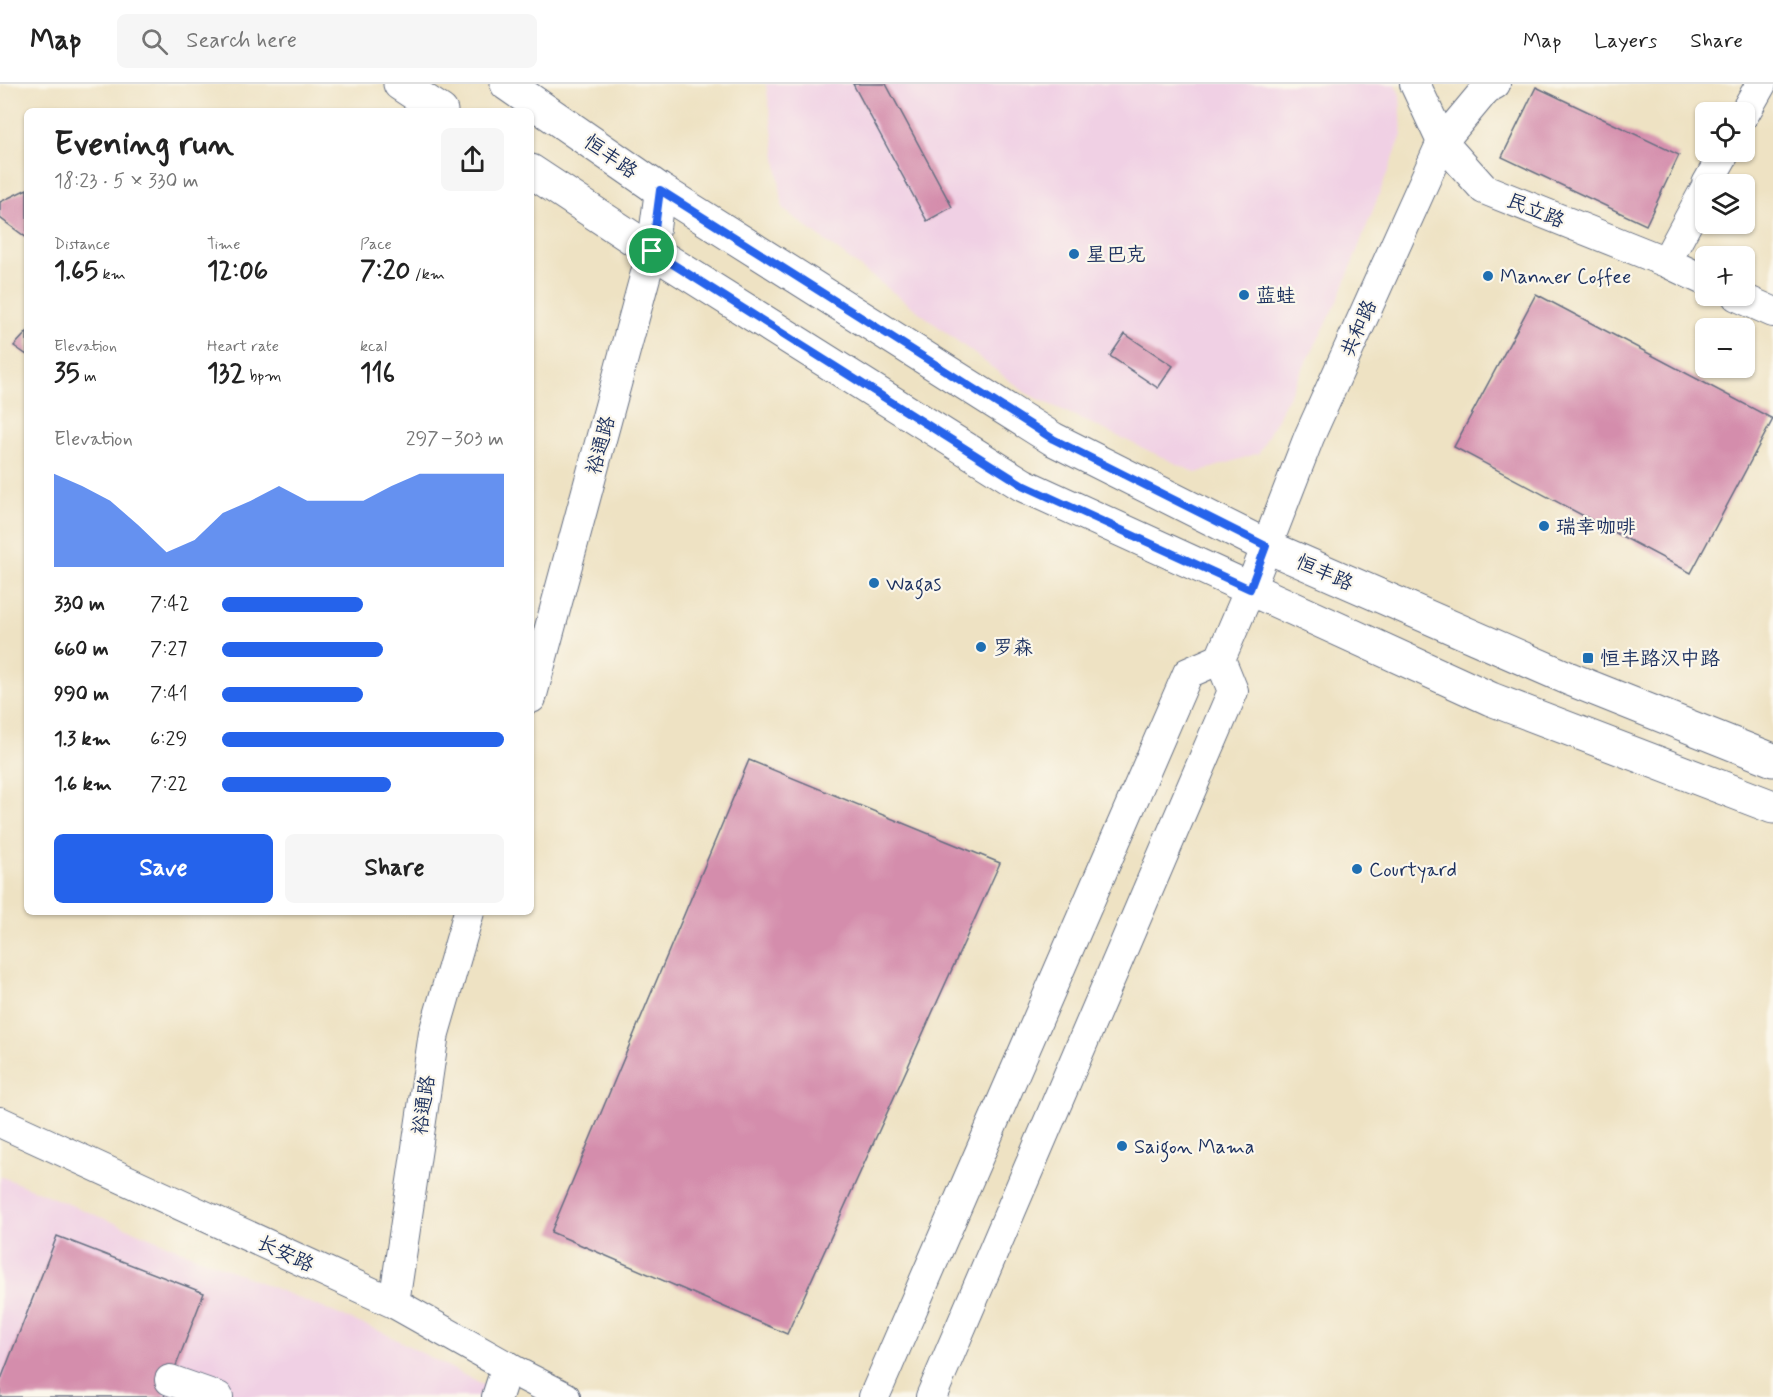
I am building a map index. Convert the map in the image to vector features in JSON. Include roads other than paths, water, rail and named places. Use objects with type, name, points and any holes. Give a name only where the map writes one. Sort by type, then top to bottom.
[{"type":"main road","points":[[400,84],[436,108]]},
{"type":"main road","name":"恒丰路","points":[[507,84],[660,190],[1053,439],[1266,546],[1570,679],[1773,760]]},
{"type":"main road","points":[[534,173],[652,251],[1023,485],[1491,699],[1773,807]]},
{"type":"street","name":"民立路","points":[[1415,84],[1442,142],[1484,189],[1695,275]]},
{"type":"street","name":"共和路","points":[[1220,659],[1309,437],[1442,142],[1486,89],[1495,84]]},
{"type":"street","points":[[1751,102],[1761,84]]},
{"type":"street","name":"裕通路","points":[[534,687],[652,251],[660,190]]},
{"type":"street","points":[[1666,262],[1695,207]]},
{"type":"street","points":[[1755,304],[1773,312]]},
{"type":"street","points":[[874,1397],[1188,673],[1220,659],[1233,691],[932,1397]]},
{"type":"street","name":"裕通路","points":[[394,1303],[434,1033],[468,915]]},
{"type":"street","name":"长安路","points":[[0,1122],[394,1303],[565,1397]]},
{"type":"street","points":[[497,1397],[507,1366]]},
{"type":"street","points":[[170,1380],[218,1397]]},
{"type":"place","name":"星巴克","points":[[1074,254]]},
{"type":"place","name":"Manner Coffee","points":[[1488,276]]},
{"type":"place","name":"蓝蛙","points":[[1244,295]]},
{"type":"place","name":"瑞幸咖啡","points":[[1544,526]]},
{"type":"place","name":"Wagas","points":[[874,583]]},
{"type":"place","name":"罗森","points":[[981,647]]},
{"type":"place","name":"恒丰路汉中路","points":[[1588,658]]},
{"type":"place","name":"Courtyard","points":[[1357,869]]},
{"type":"place","name":"Saigon Mama","points":[[1122,1146]]}]
